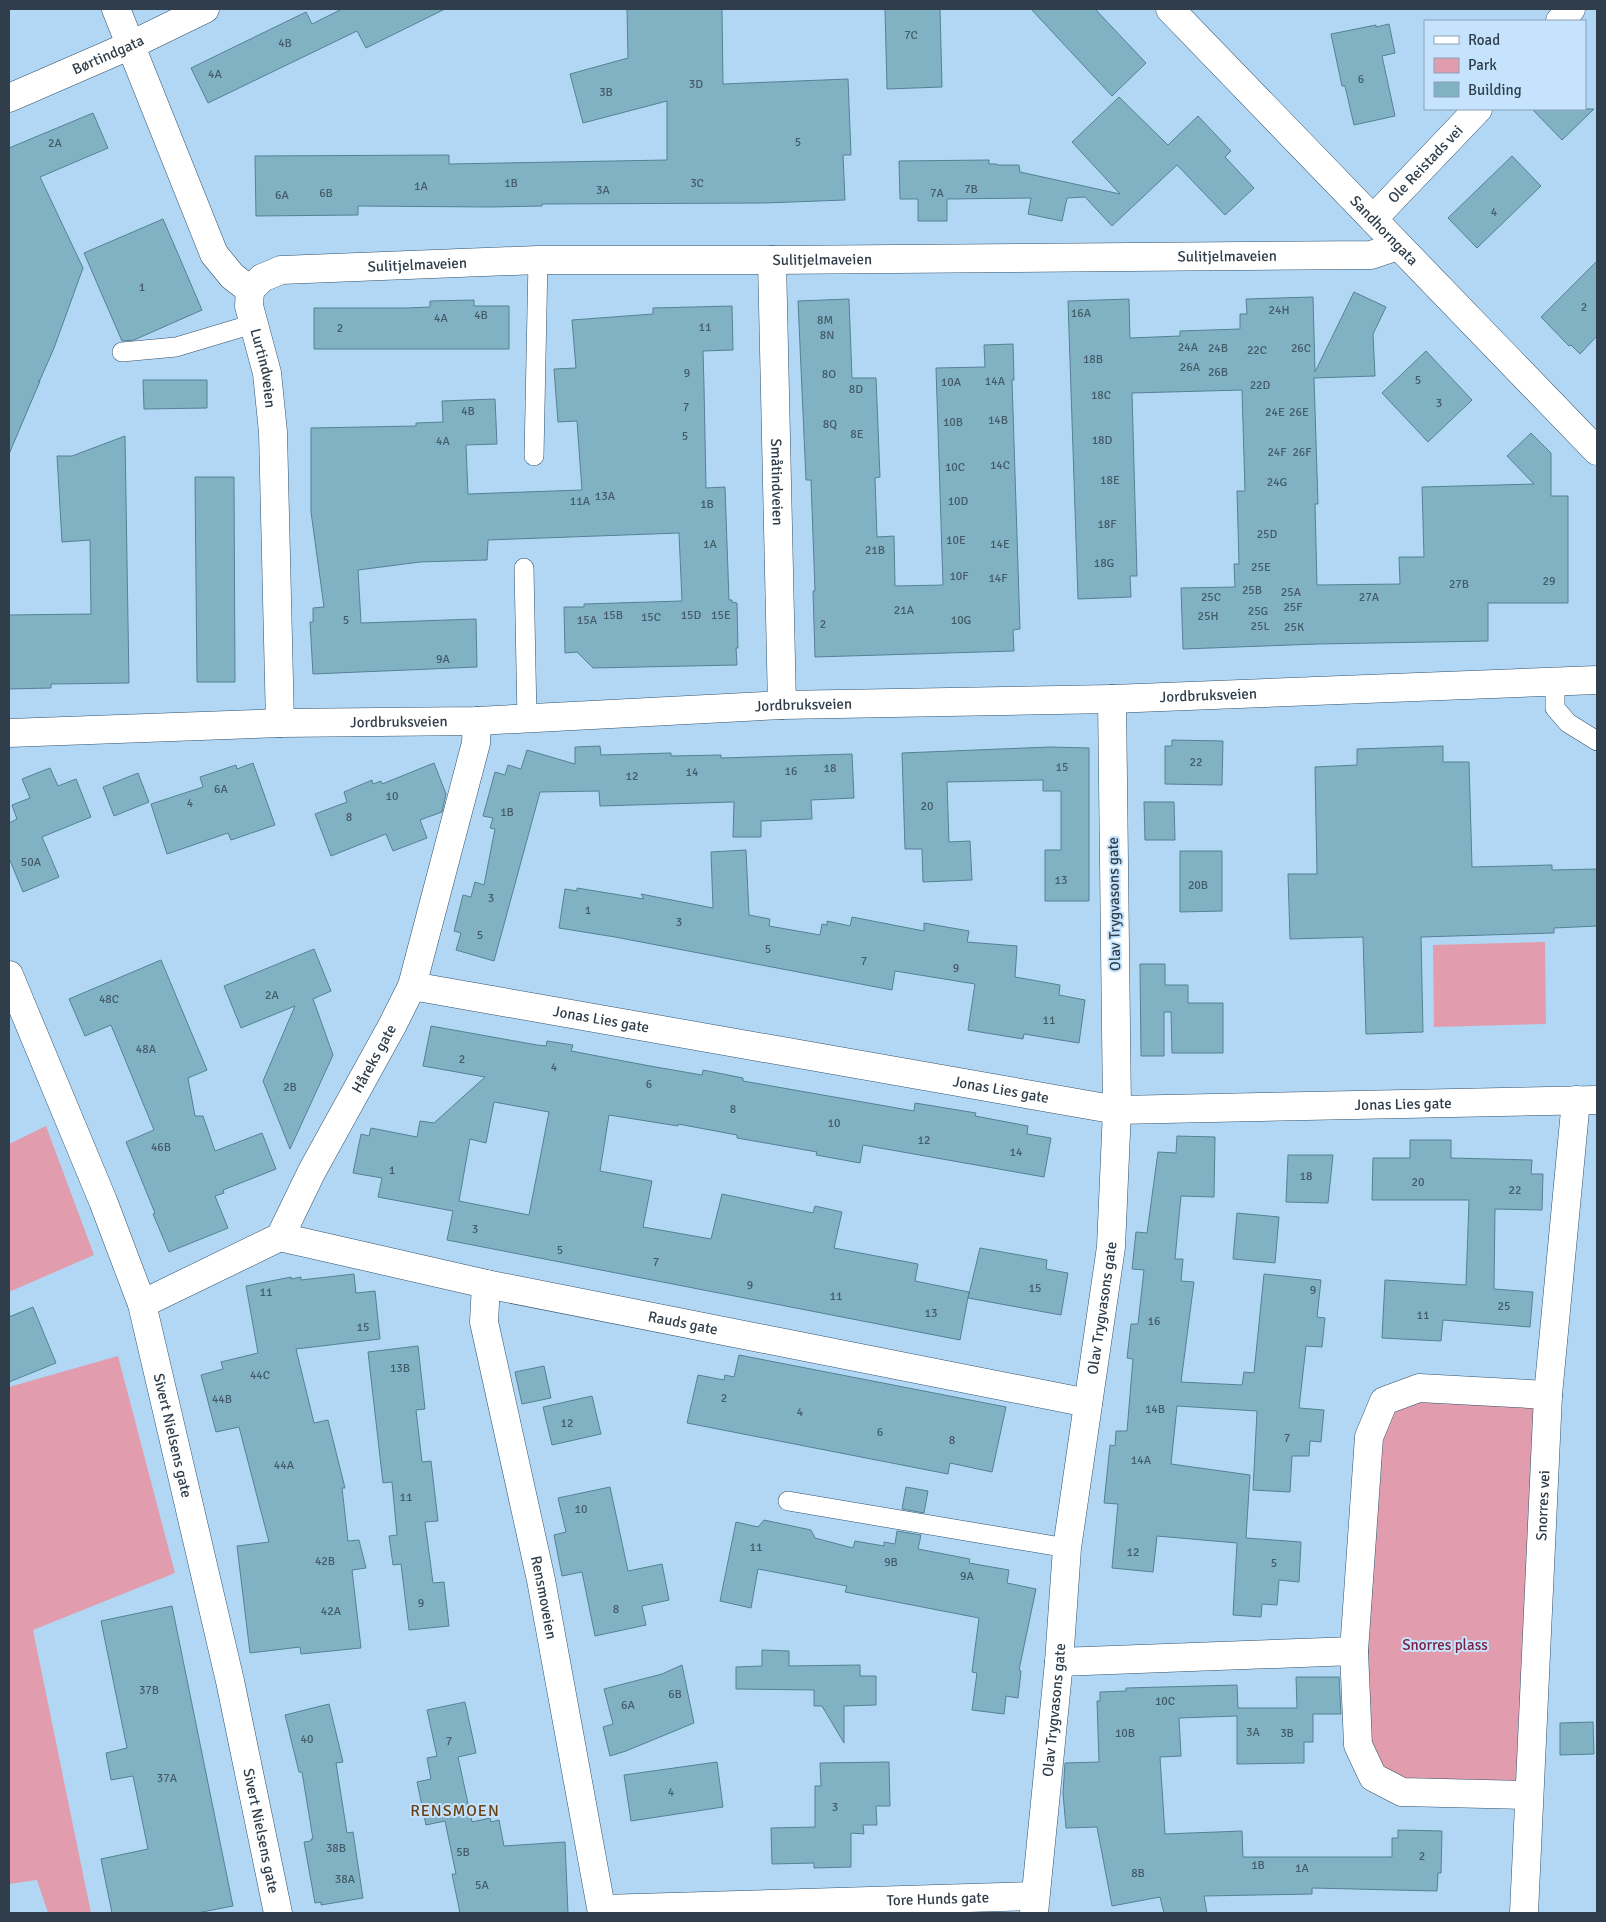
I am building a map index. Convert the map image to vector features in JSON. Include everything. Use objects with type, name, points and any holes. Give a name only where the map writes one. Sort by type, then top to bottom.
[{"type":"street","points":[[116,9],[214,254],[232,276],[250,290]]},
{"type":"street","name":"Børtindgata","points":[[9,98],[131,45],[205,9]]},
{"type":"street","name":"Sandhorngata","points":[[1170,9],[1597,451]]},
{"type":"street","points":[[1561,20],[1571,9]]},
{"type":"street","name":"Ole Reistads vei","points":[[1373,219],[1477,110]]},
{"type":"street","name":"Sulitjelmaveien","points":[[250,290],[262,278],[282,270],[538,260],[1371,255],[1398,246]]},
{"type":"street","name":"Småtindveien","points":[[772,260],[782,705]]},
{"type":"street","name":"Lurtindveien","points":[[250,290],[249,306],[267,373],[273,432],[280,723]]},
{"type":"street","name":"Jordbruksveien","points":[[9,733],[280,723],[477,721],[782,705],[1112,699],[1597,680]]},
{"type":"street","name":"Olav Trygvasons gate","points":[[1035,1904],[1059,1662],[1067,1548],[1111,1247],[1117,1110],[1112,699]]},
{"type":"street","name":"Håreks gate","points":[[280,1237],[312,1171],[412,986],[476,743],[477,721]]},
{"type":"street","name":"Sivert Nielsens gate","points":[[9,975],[103,1201],[142,1304],[230,1681],[278,1913]]},
{"type":"street","name":"Jonas Lies gate","points":[[412,986],[1117,1110],[1586,1100]]},
{"type":"street","name":"Snorres vei","points":[[1524,1913],[1548,1395],[1586,1100]]},
{"type":"street","points":[[142,1304],[280,1237]]},
{"type":"street","name":"Rauds gate","points":[[280,1237],[486,1284],[1088,1403]]},
{"type":"street","name":"Rensmoveien","points":[[486,1284],[484,1322],[541,1580],[602,1911]]},
{"type":"street","points":[[1529,1795],[1402,1792],[1373,1777],[1358,1746],[1354,1651],[1369,1437],[1384,1401],[1419,1388],[1548,1395]]},
{"type":"street","points":[[1059,1662],[1354,1651]]},
{"type":"street","name":"Tore Hunds gate","points":[[602,1911],[1035,1904]]},
{"type":"lane","points":[[534,456],[538,260]]},
{"type":"lane","points":[[122,352],[176,347],[253,324]]},
{"type":"lane","points":[[524,568],[527,718]]},
{"type":"lane","points":[[1555,681],[1555,708],[1568,723],[1597,741]]},
{"type":"lane","points":[[788,1501],[1067,1548]]},
{"type":"green space","points":[[1545,942],[1546,1024],[1434,1027],[1433,945]]},
{"type":"green space","points":[[46,1126],[94,1255],[9,1292],[9,1144]]},
{"type":"green space","points":[[118,1356],[175,1573],[33,1630],[91,1913],[48,1913],[37,1880],[9,1884],[9,1387]]},
{"type":"green space","name":"Snorres plass","points":[[1548,1395],[1529,1795],[1373,1777],[1354,1651],[1384,1401]]},
{"type":"building","points":[[342,9],[445,9],[366,48],[357,31],[208,103],[191,68],[306,12],[312,24]]},
{"type":"building","points":[[627,9],[722,9],[723,84],[848,79],[851,155],[843,155],[845,200],[765,203],[542,204],[542,206],[490,207],[358,206],[358,215],[256,216],[255,156],[449,155],[449,164],[667,160],[667,101],[583,123],[570,74],[628,58]]},
{"type":"building","points":[[885,9],[940,9],[942,87],[887,89]]},
{"type":"building","points":[[1031,9],[1095,9],[1146,63],[1112,96]]},
{"type":"building","points":[[1389,24],[1395,53],[1382,56],[1395,116],[1354,125],[1345,86],[1342,86],[1331,34]]},
{"type":"building","points":[[1119,97],[1168,145],[1198,116],[1231,151],[1225,157],[1254,188],[1225,215],[1177,165],[1112,226],[1085,197],[1067,198],[1062,221],[1028,214],[1031,198],[947,199],[947,221],[918,221],[918,199],[900,199],[899,161],[989,160],[989,164],[1019,165],[1020,172],[1120,194],[1072,142]]},
{"type":"building","points":[[1594,109],[1562,140],[1533,110]]},
{"type":"building","points":[[93,113],[108,148],[40,177],[83,268],[54,348],[38,381],[40,381],[9,454],[9,148]]},
{"type":"building","points":[[1512,156],[1541,186],[1477,248],[1448,218]]},
{"type":"building","points":[[163,219],[202,310],[134,340],[122,341],[84,253]]},
{"type":"building","points":[[1597,261],[1597,336],[1580,354],[1571,345],[1569,346],[1541,317]]},
{"type":"building","points":[[1354,292],[1386,307],[1373,334],[1375,376],[1314,378],[1318,504],[1315,504],[1317,585],[1400,584],[1399,557],[1424,557],[1422,487],[1534,484],[1507,456],[1531,433],[1551,453],[1551,496],[1568,496],[1568,603],[1488,603],[1488,641],[1183,649],[1181,588],[1235,587],[1234,564],[1239,564],[1237,491],[1245,491],[1242,390],[1132,393],[1137,576],[1130,576],[1131,597],[1078,599],[1068,301],[1129,299],[1130,338],[1180,336],[1180,331],[1240,329],[1240,314],[1247,314],[1246,299],[1313,297],[1315,372]]},
{"type":"building","points":[[849,299],[852,378],[876,378],[880,477],[875,478],[877,537],[894,536],[895,586],[943,585],[936,368],[985,367],[984,345],[1013,344],[1014,380],[1012,380],[1020,629],[1013,630],[1014,651],[815,657],[811,480],[806,480],[798,301]]},
{"type":"building","points":[[474,300],[474,306],[509,306],[509,349],[314,349],[314,308],[430,307],[430,301]]},
{"type":"building","points":[[732,306],[733,350],[703,351],[706,488],[725,487],[729,600],[737,603],[737,665],[593,668],[577,652],[565,653],[564,607],[584,607],[584,604],[682,601],[679,533],[488,540],[487,560],[420,562],[358,570],[361,623],[476,619],[477,667],[313,674],[310,622],[313,622],[313,608],[324,607],[311,512],[311,428],[416,426],[416,423],[443,422],[442,401],[495,399],[497,444],[466,445],[468,494],[582,490],[577,421],[558,422],[554,369],[576,368],[572,320],[653,314],[653,308]]},
{"type":"building","points":[[1426,351],[1472,400],[1428,442],[1382,393]]},
{"type":"building","points":[[143,380],[207,380],[207,408],[144,409]]},
{"type":"building","points":[[125,436],[129,683],[51,684],[51,688],[9,689],[9,615],[91,614],[90,540],[62,542],[57,456],[72,456]]},
{"type":"building","points":[[195,477],[234,477],[235,682],[197,682]]},
{"type":"building","points":[[1172,740],[1223,741],[1222,785],[1165,784],[1165,746],[1172,746]]},
{"type":"building","points":[[600,746],[601,755],[671,753],[671,756],[721,755],[721,758],[852,754],[854,798],[811,800],[812,819],[761,821],[761,837],[733,837],[734,802],[600,806],[599,791],[540,792],[494,961],[456,950],[461,933],[454,931],[463,895],[471,897],[475,882],[484,885],[495,829],[490,828],[493,818],[483,816],[495,772],[505,775],[508,765],[521,769],[527,750],[575,764],[575,747]]},
{"type":"building","points":[[1443,746],[1443,762],[1469,762],[1472,867],[1552,865],[1552,870],[1597,869],[1597,926],[1554,928],[1554,933],[1421,937],[1423,1032],[1366,1034],[1363,937],[1290,939],[1288,874],[1317,874],[1315,767],[1357,765],[1357,749]]},
{"type":"building","points":[[1050,747],[1089,748],[1089,901],[1045,901],[1045,850],[1061,850],[1061,791],[1043,791],[1043,780],[947,782],[949,842],[970,841],[972,880],[923,882],[922,849],[905,849],[902,753]]},
{"type":"building","points":[[253,763],[275,825],[231,840],[228,833],[167,854],[151,804],[203,787],[200,777],[236,765],[237,769]]},
{"type":"building","points":[[434,763],[446,794],[442,812],[420,820],[427,838],[393,851],[386,834],[331,856],[315,814],[347,802],[344,792],[372,780],[373,784],[381,781],[382,784]]},
{"type":"building","points":[[50,768],[58,786],[76,779],[91,817],[42,837],[59,877],[23,892],[9,858],[9,823],[17,819],[12,805],[30,798],[22,779]]},
{"type":"building","points":[[138,773],[149,802],[114,816],[103,787]]},
{"type":"building","points":[[1144,802],[1174,802],[1175,840],[1145,840]]},
{"type":"building","points":[[746,850],[749,915],[770,919],[769,926],[820,935],[822,924],[827,925],[827,921],[850,926],[852,917],[924,931],[924,923],[969,931],[967,942],[1017,946],[1015,977],[1060,985],[1059,995],[1085,1000],[1079,1043],[1024,1034],[1023,1039],[968,1030],[975,984],[895,971],[892,990],[559,928],[565,889],[577,891],[577,888],[644,899],[641,894],[713,908],[711,852]]},
{"type":"building","points":[[1180,851],[1222,851],[1222,911],[1180,912]]},
{"type":"building","points":[[314,949],[331,991],[313,999],[333,1055],[290,1149],[263,1081],[295,1006],[241,1028],[224,986]]},
{"type":"building","points":[[161,960],[207,1070],[188,1078],[195,1116],[203,1116],[215,1151],[262,1133],[276,1169],[223,1190],[224,1193],[215,1196],[228,1228],[169,1252],[126,1142],[154,1130],[111,1025],[85,1036],[69,999]]},
{"type":"building","points":[[1140,964],[1165,964],[1165,985],[1188,985],[1188,1003],[1223,1003],[1223,1053],[1172,1053],[1171,1012],[1164,1012],[1164,1056],[1141,1056]]},
{"type":"building","points":[[431,1026],[537,1045],[546,1046],[547,1041],[573,1045],[571,1051],[702,1075],[703,1070],[743,1078],[743,1081],[914,1111],[915,1103],[976,1113],[975,1116],[1028,1126],[1027,1134],[1051,1138],[1044,1177],[863,1145],[860,1163],[816,1155],[817,1152],[737,1138],[737,1135],[678,1124],[678,1126],[609,1115],[600,1171],[652,1181],[643,1227],[711,1239],[722,1194],[813,1213],[815,1206],[842,1212],[834,1248],[918,1264],[915,1281],[969,1292],[960,1340],[447,1240],[453,1211],[378,1197],[382,1178],[353,1173],[361,1134],[369,1136],[371,1128],[417,1137],[420,1121],[434,1123],[485,1077],[423,1066]],"holes":[[[494,1102],[549,1112],[529,1215],[459,1201],[470,1139],[486,1143]]]},
{"type":"building","points":[[1177,1136],[1215,1137],[1214,1197],[1181,1196],[1175,1259],[1183,1259],[1181,1281],[1194,1282],[1181,1382],[1242,1385],[1244,1372],[1254,1373],[1264,1274],[1321,1280],[1317,1317],[1325,1318],[1322,1347],[1306,1346],[1299,1408],[1324,1410],[1321,1442],[1310,1441],[1309,1456],[1292,1456],[1290,1492],[1253,1490],[1257,1411],[1177,1406],[1171,1464],[1250,1475],[1246,1538],[1301,1542],[1299,1582],[1279,1580],[1277,1605],[1262,1604],[1261,1617],[1233,1615],[1237,1543],[1157,1536],[1153,1572],[1112,1568],[1118,1504],[1104,1503],[1110,1445],[1115,1446],[1116,1431],[1127,1431],[1133,1359],[1127,1358],[1131,1324],[1138,1324],[1144,1270],[1132,1269],[1136,1232],[1147,1233],[1158,1152],[1176,1153]]},
{"type":"building","points":[[1410,1140],[1451,1140],[1451,1158],[1532,1160],[1531,1174],[1543,1174],[1542,1210],[1495,1209],[1494,1289],[1533,1292],[1530,1327],[1443,1320],[1441,1341],[1382,1338],[1385,1280],[1466,1285],[1469,1200],[1372,1200],[1373,1158],[1410,1158]]},
{"type":"building","points":[[1288,1155],[1333,1155],[1328,1203],[1286,1202]]},
{"type":"building","points":[[1237,1213],[1279,1217],[1275,1263],[1233,1259]]},
{"type":"building","points":[[980,1248],[1047,1260],[1046,1269],[1068,1273],[1061,1315],[968,1298]]},
{"type":"building","points":[[354,1274],[356,1293],[375,1291],[380,1339],[296,1349],[314,1423],[328,1420],[345,1488],[342,1488],[348,1541],[359,1540],[366,1568],[352,1570],[361,1648],[301,1654],[300,1647],[250,1653],[237,1546],[269,1542],[239,1427],[216,1432],[201,1375],[223,1369],[221,1362],[258,1353],[246,1286],[291,1277],[291,1279],[301,1277],[301,1280]]},
{"type":"building","points":[[33,1307],[56,1363],[9,1382],[9,1317]]},
{"type":"building","points":[[418,1346],[425,1409],[416,1410],[422,1462],[431,1461],[438,1521],[425,1522],[433,1583],[444,1582],[449,1626],[409,1630],[401,1564],[393,1565],[389,1536],[397,1535],[392,1482],[383,1483],[368,1352]]},
{"type":"building","points":[[739,1355],[1006,1407],[992,1472],[950,1463],[948,1474],[687,1423],[698,1375],[724,1380],[725,1375],[734,1377]]},
{"type":"building","points":[[544,1366],[551,1398],[522,1404],[515,1372]]},
{"type":"building","points":[[592,1396],[601,1434],[552,1445],[543,1407]]},
{"type":"building","points":[[610,1487],[628,1571],[662,1564],[669,1600],[642,1606],[646,1625],[595,1636],[582,1572],[562,1576],[554,1535],[566,1532],[558,1498]]},
{"type":"building","points":[[906,1487],[928,1491],[924,1513],[902,1509]]},
{"type":"building","points":[[764,1520],[811,1530],[815,1538],[853,1548],[855,1541],[884,1546],[884,1542],[895,1544],[897,1531],[921,1535],[918,1549],[970,1559],[969,1563],[1009,1570],[1007,1583],[1036,1589],[1019,1670],[1021,1671],[1018,1698],[1006,1696],[1004,1714],[972,1710],[977,1673],[972,1672],[979,1618],[845,1592],[847,1586],[758,1569],[751,1608],[720,1601],[736,1522],[758,1527]]},
{"type":"building","points":[[172,1606],[233,1906],[197,1913],[112,1913],[101,1859],[148,1849],[133,1776],[111,1780],[106,1753],[127,1748],[101,1621]]},
{"type":"building","points":[[762,1650],[789,1651],[789,1666],[860,1665],[860,1676],[876,1676],[876,1705],[844,1706],[844,1743],[822,1706],[814,1706],[814,1690],[736,1689],[736,1667],[762,1666]]},
{"type":"building","points":[[682,1665],[694,1723],[610,1756],[603,1727],[613,1724],[604,1689],[662,1674]]},
{"type":"building","points":[[1296,1677],[1339,1677],[1341,1714],[1313,1714],[1313,1742],[1304,1742],[1304,1763],[1237,1764],[1237,1716],[1179,1718],[1181,1756],[1160,1757],[1165,1834],[1242,1831],[1243,1857],[1392,1857],[1392,1838],[1398,1838],[1398,1830],[1442,1831],[1441,1873],[1438,1873],[1437,1891],[1312,1888],[1312,1894],[1204,1896],[1207,1913],[1164,1913],[1160,1897],[1112,1906],[1097,1827],[1066,1828],[1063,1793],[1065,1763],[1099,1762],[1097,1701],[1100,1701],[1100,1692],[1126,1691],[1126,1688],[1237,1685],[1238,1708],[1297,1708]]},
{"type":"building","points":[[465,1702],[476,1753],[458,1757],[472,1822],[490,1818],[491,1822],[499,1820],[504,1846],[565,1842],[568,1913],[460,1913],[452,1874],[456,1874],[445,1821],[426,1825],[417,1782],[431,1779],[427,1758],[437,1756],[427,1710]]},
{"type":"building","points":[[329,1704],[343,1762],[336,1763],[347,1833],[353,1832],[363,1898],[321,1905],[321,1902],[315,1903],[304,1842],[313,1839],[302,1772],[299,1772],[285,1715]]},
{"type":"building","points":[[1593,1722],[1594,1754],[1560,1755],[1560,1723]]},
{"type":"building","points":[[717,1762],[723,1807],[631,1821],[624,1775]]},
{"type":"building","points":[[889,1762],[890,1806],[876,1806],[877,1825],[863,1825],[864,1834],[851,1833],[851,1867],[814,1868],[814,1863],[772,1864],[771,1828],[815,1827],[815,1786],[821,1786],[820,1763]]},
{"type":"district","name":"RENSMOEN","points":[[455,1810]]}]
